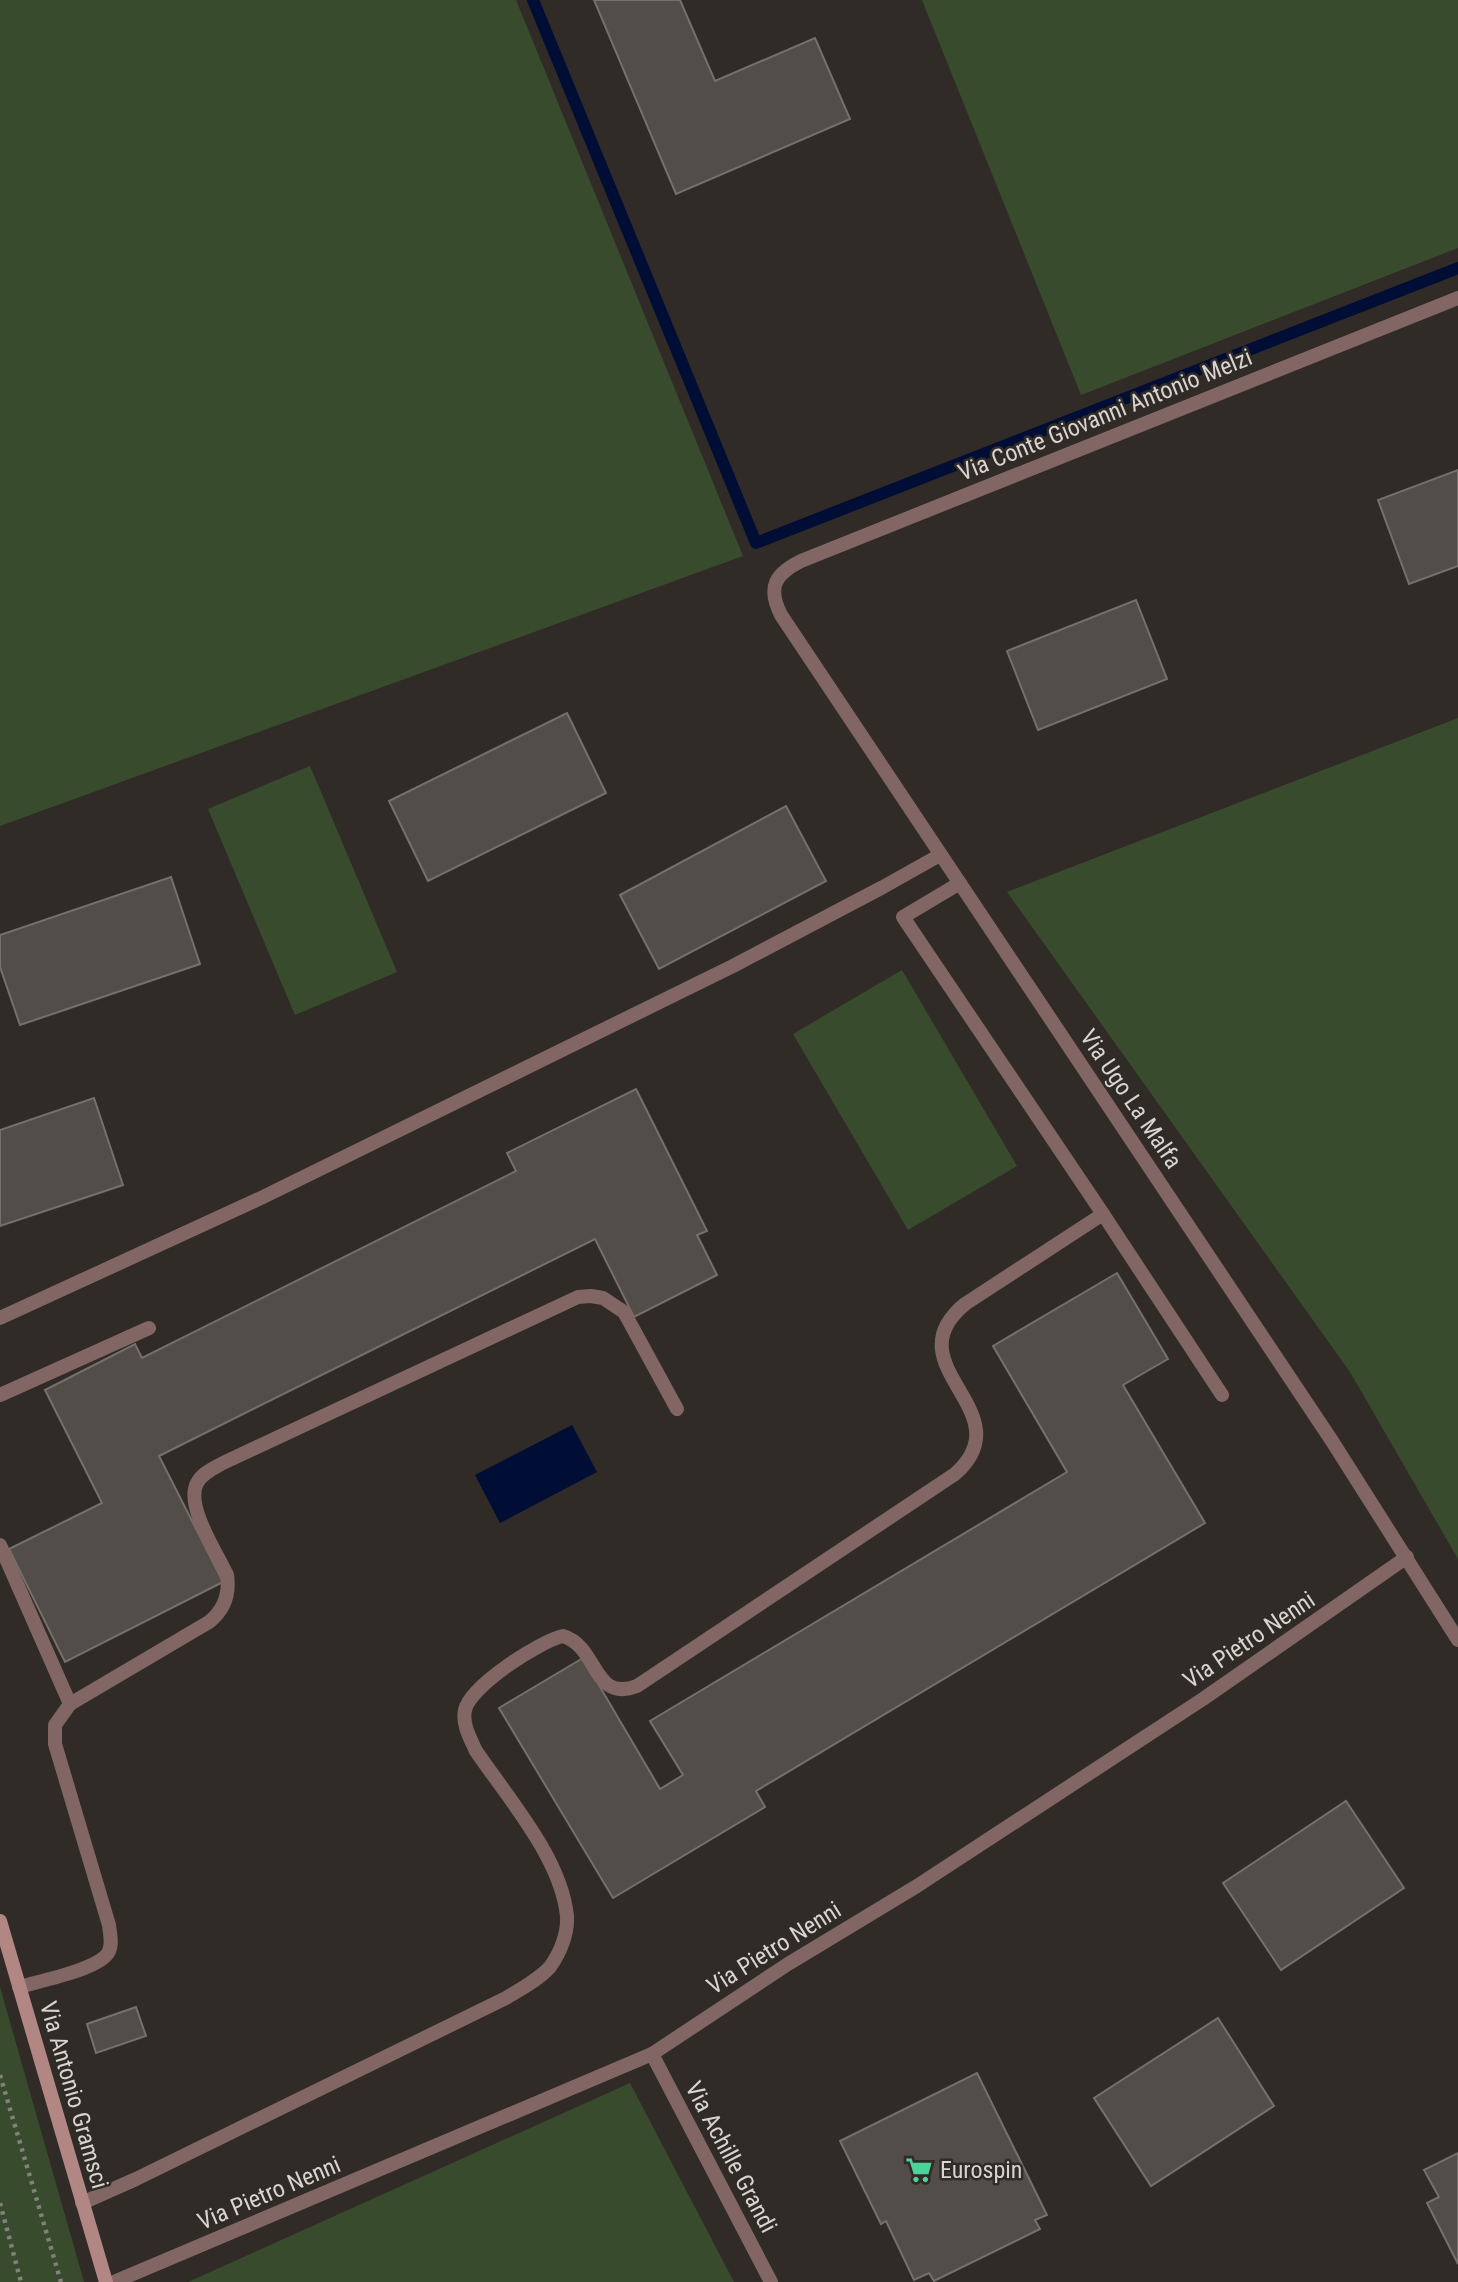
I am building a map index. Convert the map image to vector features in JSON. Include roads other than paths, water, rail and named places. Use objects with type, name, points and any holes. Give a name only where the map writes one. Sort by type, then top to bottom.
[{"type":"street","name":"Via Conte Giovanni Antonio Melzi","points":[[775,582],[790,567],[801,561],[1458,298]]},
{"type":"street","name":"Via Ugo La Malfa","points":[[775,582],[775,604],[781,615],[1407,1557],[1458,1640]]},
{"type":"street","points":[[0,1318],[261,1198],[745,960],[940,855]]},
{"type":"street","points":[[960,883],[903,917],[1222,1395]]},
{"type":"street","points":[[82,2203],[506,1998],[530,1984],[549,1968],[566,1934],[564,1900],[542,1849],[469,1737],[465,1721],[466,1708],[471,1698],[492,1677],[545,1642],[563,1636],[580,1644],[607,1685],[626,1690],[637,1686],[955,1474],[973,1453],[976,1431],[970,1407],[945,1362],[942,1334],[947,1322],[965,1304],[1103,1214]]},
{"type":"street","points":[[19,1987],[97,1962],[108,1953],[109,1925],[55,1744],[55,1725],[70,1704],[209,1622],[223,1606],[228,1585],[227,1575],[201,1523],[194,1496],[196,1485],[202,1476],[223,1463],[578,1297],[603,1298],[624,1312],[677,1409]]},
{"type":"street","points":[[0,1395],[149,1328]]},
{"type":"street","points":[[0,1545],[70,1704]]},
{"type":"street","name":"Via Pietro Nenni","points":[[114,2282],[652,2054],[788,1964],[917,1886],[1203,1699],[1407,1557]]},
{"type":"street","name":"Via Antonio Gramsci","points":[[0,1921],[106,2282]]},
{"type":"street","name":"Via Achille Grandi","points":[[652,2054],[771,2282]]},
{"type":"water","points":[[572,1425],[597,1472],[500,1523],[475,1475]]},
{"type":"waterway","points":[[533,0],[756,543],[1458,268]]},
{"type":"place","name":"Eurospin","points":[[919,2170]]}]
